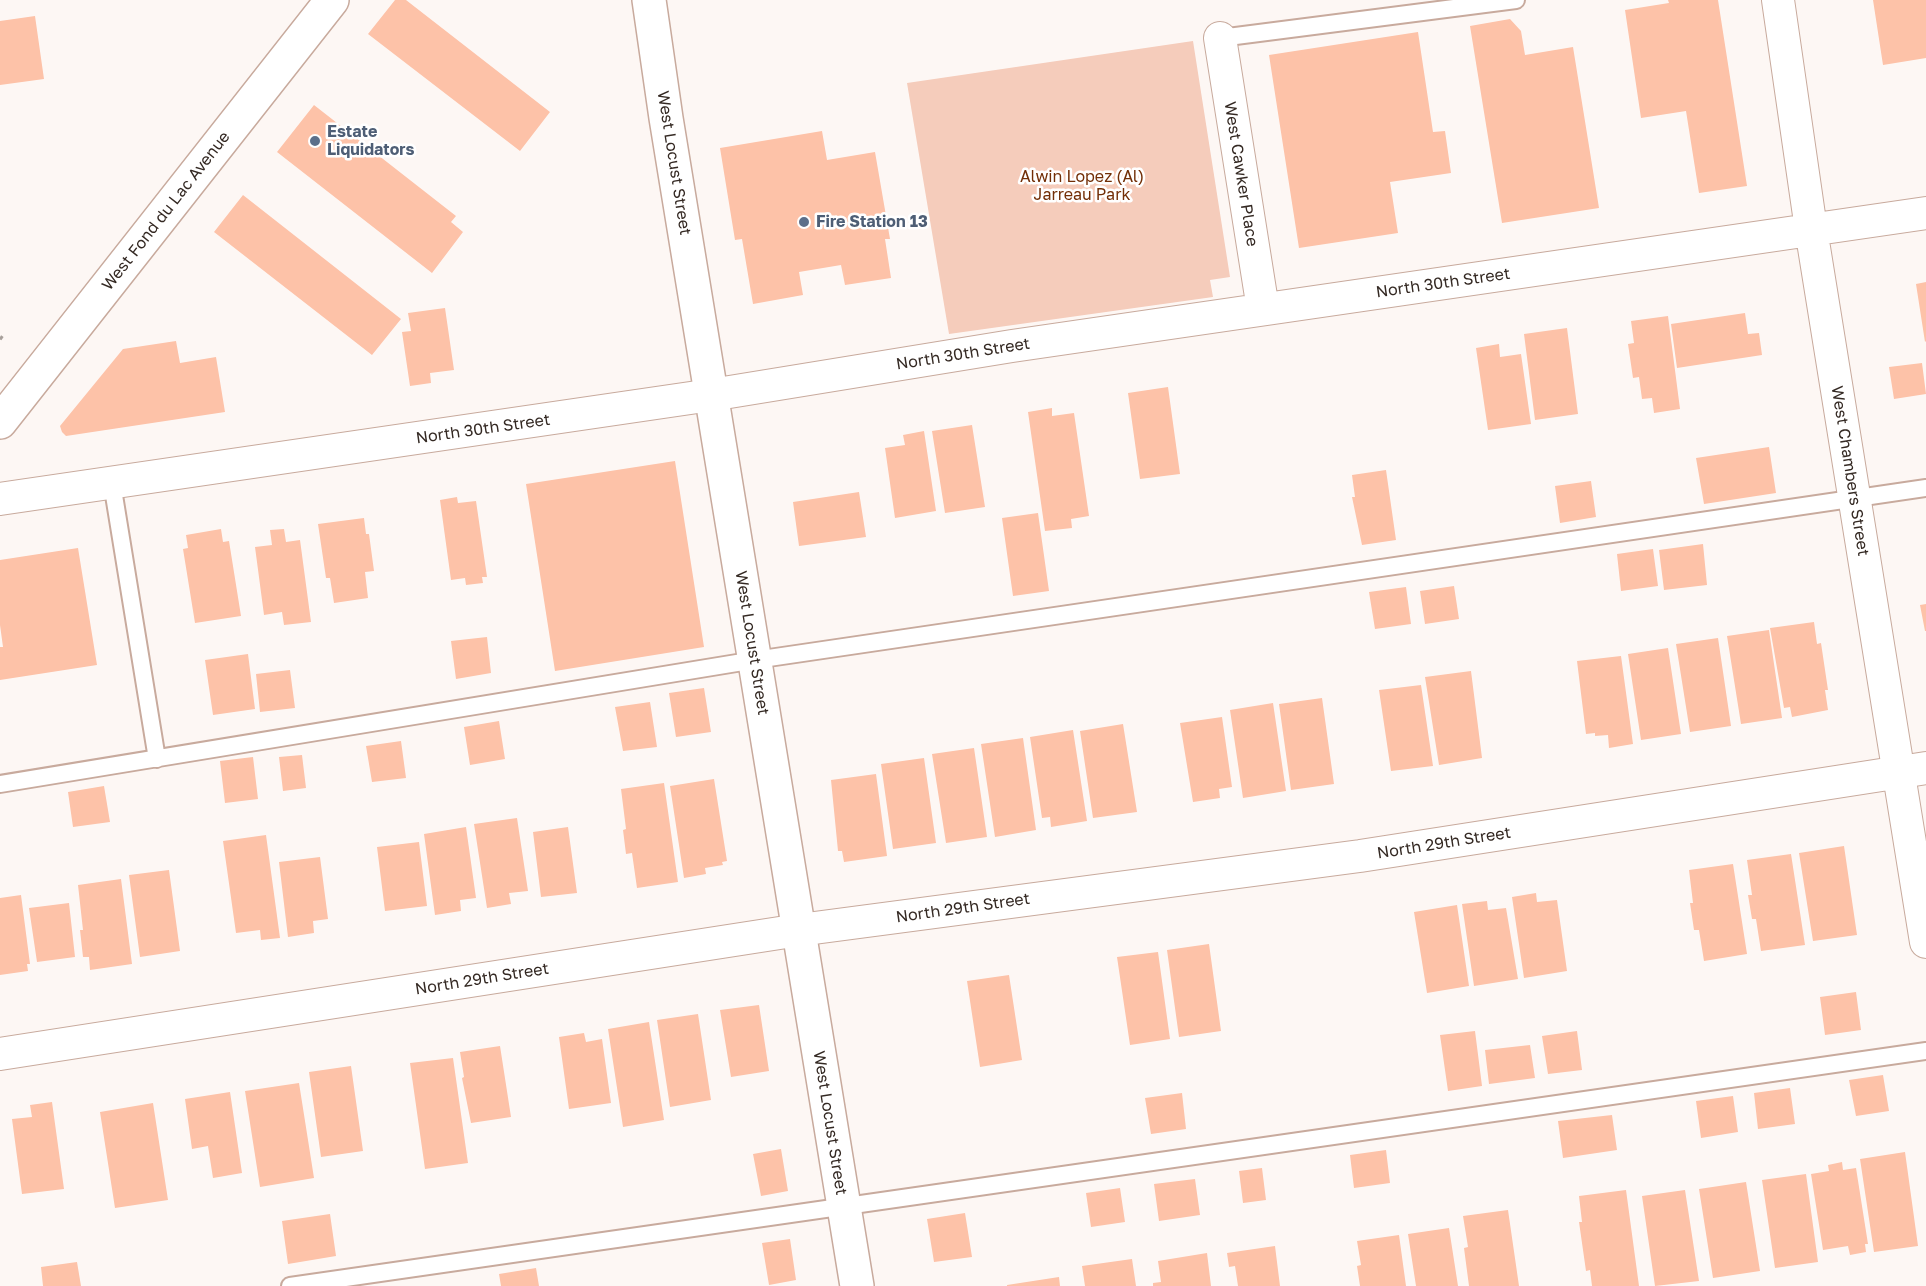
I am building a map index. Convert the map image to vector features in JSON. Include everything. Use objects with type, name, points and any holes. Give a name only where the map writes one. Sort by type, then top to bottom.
[{"type":"street","name":"West Fond du Lac Avenue","points":[[0,422],[332,0]]},
{"type":"street","name":"West Locust Street","points":[[649,0],[711,395],[857,1286]]},
{"type":"street","name":"West Chambers Street","points":[[1778,0],[1811,229],[1854,499],[1912,770],[1926,942]]},
{"type":"street","name":"West Cawker Place","points":[[1220,38],[1263,309]]},
{"type":"street","name":"North 30th Street","points":[[0,499],[711,395],[1012,346],[1926,213]]},
{"type":"street","name":"North 29th Street","points":[[0,1054],[800,930],[1360,856],[1912,770]]},
{"type":"lane","points":[[1220,38],[1516,0]]},
{"type":"lane","points":[[112,483],[157,759]]},
{"type":"lane","points":[[0,784],[755,660],[1926,488]]},
{"type":"lane","points":[[290,1286],[1926,1052]]},
{"type":"green space","name":"Alwin Lopez (Al) Jarreau Park","points":[[1193,41],[1230,277],[1210,280],[1213,297],[949,334],[907,83]]},
{"type":"building","points":[[395,0],[406,0],[550,112],[520,151],[368,34]]},
{"type":"building","points":[[1668,0],[1718,0],[1747,186],[1699,193],[1686,111],[1641,118],[1625,10],[1669,3]]},
{"type":"building","points":[[1873,0],[1926,0],[1926,58],[1883,65]]},
{"type":"building","points":[[35,16],[44,79],[0,85],[0,21]]},
{"type":"building","points":[[1510,19],[1521,31],[1525,55],[1573,47],[1599,208],[1502,223],[1470,26]]},
{"type":"building","points":[[1418,32],[1433,132],[1445,131],[1451,173],[1390,182],[1398,233],[1299,248],[1269,55]]},
{"type":"building","points":[[314,105],[456,216],[451,222],[463,232],[432,273],[277,152]]},
{"type":"building","points":[[822,131],[827,160],[875,152],[890,239],[885,239],[891,278],[845,285],[841,265],[799,272],[803,295],[753,304],[742,239],[735,240],[720,148]]},
{"type":"building","points":[[243,195],[401,319],[372,355],[214,232]]},
{"type":"building","points":[[1926,282],[1926,341],[1925,342],[1916,284]]},
{"type":"building","points":[[445,308],[454,370],[430,373],[431,383],[410,386],[402,332],[411,331],[408,313]]},
{"type":"building","points":[[1745,313],[1748,334],[1759,333],[1762,355],[1677,368],[1671,324]]},
{"type":"building","points":[[1668,316],[1680,409],[1654,413],[1652,398],[1642,399],[1639,377],[1633,378],[1628,344],[1634,343],[1631,321]]},
{"type":"building","points":[[1567,328],[1578,414],[1535,420],[1524,334]]},
{"type":"building","points":[[176,341],[180,363],[216,357],[225,412],[66,436],[62,432],[60,426],[123,349]]},
{"type":"building","points":[[1499,344],[1500,357],[1521,354],[1531,424],[1488,430],[1476,348]]},
{"type":"building","points":[[1922,363],[1926,394],[1894,399],[1889,367]]},
{"type":"building","points":[[1168,387],[1180,474],[1140,479],[1128,393]]},
{"type":"building","points":[[1052,408],[1052,416],[1074,413],[1089,516],[1071,519],[1072,528],[1045,531],[1028,412]]},
{"type":"building","points":[[972,425],[985,507],[945,513],[932,431]]},
{"type":"building","points":[[924,431],[936,511],[895,518],[885,448],[905,445],[903,435]]},
{"type":"building","points":[[1769,447],[1776,493],[1704,504],[1696,458]]},
{"type":"building","points":[[675,461],[704,647],[555,671],[526,484]]},
{"type":"building","points":[[1386,470],[1396,540],[1362,545],[1352,497],[1355,497],[1352,475]]},
{"type":"building","points":[[1591,481],[1596,517],[1560,523],[1555,486]]},
{"type":"building","points":[[859,492],[866,537],[799,546],[793,502]]},
{"type":"building","points":[[457,497],[458,503],[476,501],[487,577],[482,577],[483,583],[466,585],[465,578],[451,580],[440,500]]},
{"type":"building","points":[[1038,513],[1049,591],[1013,596],[1002,518]]},
{"type":"building","points":[[364,518],[366,534],[369,534],[374,571],[365,572],[368,598],[334,603],[330,578],[326,578],[318,524]]},
{"type":"building","points":[[221,529],[223,542],[229,541],[241,616],[195,623],[183,549],[188,548],[186,535]]},
{"type":"building","points":[[284,529],[286,542],[300,540],[311,622],[284,625],[282,612],[264,615],[255,547],[272,545],[270,530]]},
{"type":"building","points":[[1703,544],[1707,585],[1664,590],[1659,550]]},
{"type":"building","points":[[78,548],[97,665],[0,680],[0,647],[3,647],[0,625],[0,560]]},
{"type":"building","points":[[1653,549],[1658,586],[1621,591],[1617,554]]},
{"type":"building","points":[[1454,586],[1459,619],[1425,624],[1420,591]]},
{"type":"building","points":[[1406,587],[1411,624],[1375,629],[1369,592]]},
{"type":"building","points":[[1926,604],[1926,631],[1925,631],[1920,605]]},
{"type":"building","points":[[1814,622],[1817,644],[1821,643],[1828,690],[1825,690],[1828,710],[1792,717],[1790,707],[1784,708],[1770,628]]},
{"type":"building","points":[[1769,630],[1782,718],[1741,724],[1727,636]]},
{"type":"building","points":[[487,637],[491,673],[456,679],[451,641]]},
{"type":"building","points":[[1718,638],[1731,726],[1690,732],[1676,644]]},
{"type":"building","points":[[1668,648],[1681,734],[1641,740],[1628,654]]},
{"type":"building","points":[[248,654],[255,709],[213,715],[205,660]]},
{"type":"building","points":[[1621,656],[1633,744],[1609,748],[1608,735],[1586,734],[1577,661]]},
{"type":"building","points":[[290,670],[295,708],[260,712],[256,674]]},
{"type":"building","points":[[1471,671],[1482,758],[1439,765],[1425,677]]},
{"type":"building","points":[[1421,685],[1433,766],[1391,771],[1379,690]]},
{"type":"building","points":[[704,688],[711,732],[676,737],[669,693]]},
{"type":"building","points":[[1322,698],[1334,784],[1291,790],[1279,704]]},
{"type":"building","points":[[650,702],[657,747],[623,751],[615,707]]},
{"type":"building","points":[[1273,703],[1286,791],[1243,798],[1230,710]]},
{"type":"building","points":[[1222,717],[1232,787],[1219,789],[1220,798],[1193,802],[1180,723]]},
{"type":"building","points":[[499,721],[505,759],[470,765],[464,727]]},
{"type":"building","points":[[1123,724],[1137,812],[1093,818],[1080,731]]},
{"type":"building","points":[[1073,730],[1087,821],[1051,827],[1050,817],[1042,818],[1030,737]]},
{"type":"building","points":[[1023,738],[1036,830],[995,837],[981,744]]},
{"type":"building","points":[[401,741],[406,778],[372,782],[366,746]]},
{"type":"building","points":[[974,748],[987,837],[946,843],[932,754]]},
{"type":"building","points":[[302,755],[306,788],[283,791],[279,757]]},
{"type":"building","points":[[253,757],[258,799],[225,803],[220,761]]},
{"type":"building","points":[[924,758],[936,843],[893,849],[881,764]]},
{"type":"building","points":[[876,774],[887,856],[844,862],[842,851],[838,851],[831,780]]},
{"type":"building","points":[[714,779],[727,861],[722,862],[723,865],[705,868],[706,874],[684,878],[670,786]]},
{"type":"building","points":[[664,783],[678,882],[637,888],[632,853],[626,854],[623,830],[626,829],[621,789]]},
{"type":"building","points":[[104,786],[110,822],[73,827],[68,792]]},
{"type":"building","points":[[517,818],[528,891],[509,893],[511,904],[487,908],[474,824]]},
{"type":"building","points":[[466,827],[476,898],[460,900],[461,911],[435,915],[424,834]]},
{"type":"building","points":[[568,827],[577,893],[541,897],[533,832]]},
{"type":"building","points":[[266,835],[280,938],[261,940],[260,930],[236,933],[223,841]]},
{"type":"building","points":[[419,842],[427,906],[385,911],[377,847]]},
{"type":"building","points":[[1844,846],[1857,935],[1813,941],[1799,853]]},
{"type":"building","points":[[1791,854],[1805,945],[1761,951],[1756,919],[1752,919],[1748,895],[1752,895],[1747,860]]},
{"type":"building","points":[[320,857],[328,919],[313,921],[314,933],[288,937],[279,862]]},
{"type":"building","points":[[1733,864],[1747,954],[1704,961],[1699,930],[1694,930],[1689,870]]},
{"type":"building","points":[[169,870],[180,951],[140,957],[129,875]]},
{"type":"building","points":[[121,879],[132,964],[90,970],[89,957],[83,957],[80,930],[83,930],[78,885]]},
{"type":"building","points":[[1536,893],[1537,902],[1557,900],[1567,971],[1524,978],[1512,897]]},
{"type":"building","points":[[21,895],[30,964],[27,964],[28,971],[0,975],[0,898]]},
{"type":"building","points":[[1487,901],[1488,910],[1506,908],[1518,979],[1474,986],[1462,904]]},
{"type":"building","points":[[69,903],[75,957],[37,962],[29,908]]},
{"type":"building","points":[[1457,905],[1469,986],[1427,993],[1414,912]]},
{"type":"building","points":[[1209,944],[1221,1031],[1179,1037],[1167,950]]},
{"type":"building","points":[[1158,952],[1170,1039],[1130,1045],[1117,957]]},
{"type":"building","points":[[1009,975],[1022,1060],[980,1067],[967,981]]},
{"type":"building","points":[[1856,992],[1861,1030],[1825,1035],[1820,997]]},
{"type":"building","points":[[759,1005],[769,1071],[731,1077],[720,1010]]},
{"type":"building","points":[[698,1014],[711,1100],[670,1107],[657,1020]]},
{"type":"building","points":[[649,1022],[664,1120],[623,1127],[608,1029]]},
{"type":"building","points":[[1475,1031],[1482,1086],[1448,1091],[1440,1035]]},
{"type":"building","points":[[1577,1031],[1582,1070],[1548,1074],[1542,1036]]},
{"type":"building","points":[[584,1033],[586,1042],[602,1039],[611,1103],[569,1109],[559,1037]]},
{"type":"building","points":[[1530,1045],[1535,1078],[1489,1084],[1485,1050]]},
{"type":"building","points":[[500,1046],[511,1117],[471,1123],[462,1078],[464,1077],[460,1052]]},
{"type":"building","points":[[453,1058],[468,1163],[425,1169],[410,1063]]},
{"type":"building","points":[[351,1066],[363,1151],[321,1157],[309,1072]]},
{"type":"building","points":[[1883,1075],[1889,1111],[1856,1116],[1849,1080]]},
{"type":"building","points":[[299,1083],[314,1178],[260,1187],[245,1091]]},
{"type":"building","points":[[1790,1088],[1795,1124],[1758,1129],[1754,1093]]},
{"type":"building","points":[[230,1092],[242,1173],[213,1178],[208,1146],[192,1149],[185,1099]]},
{"type":"building","points":[[1182,1093],[1186,1129],[1151,1134],[1145,1098]]},
{"type":"building","points":[[1733,1096],[1738,1132],[1701,1138],[1696,1101]]},
{"type":"building","points":[[52,1102],[64,1189],[22,1194],[12,1119],[32,1117],[30,1105]]},
{"type":"building","points":[[153,1103],[168,1200],[115,1208],[100,1112]]},
{"type":"building","points":[[1612,1115],[1617,1150],[1563,1158],[1558,1121]]},
{"type":"building","points":[[781,1149],[788,1191],[761,1196],[753,1154]]},
{"type":"building","points":[[1386,1150],[1390,1183],[1354,1188],[1350,1155]]},
{"type":"building","points":[[1905,1152],[1918,1246],[1874,1252],[1860,1159]]},
{"type":"building","points":[[1842,1162],[1843,1170],[1856,1168],[1868,1244],[1865,1244],[1866,1252],[1850,1255],[1848,1246],[1823,1250],[1811,1174],[1829,1171],[1828,1165]]},
{"type":"building","points":[[1262,1168],[1266,1200],[1243,1203],[1239,1171]]},
{"type":"building","points":[[1806,1174],[1818,1262],[1775,1268],[1762,1180]]},
{"type":"building","points":[[1195,1179],[1200,1215],[1159,1221],[1154,1184]]},
{"type":"building","points":[[1746,1182],[1760,1271],[1713,1278],[1699,1189]]},
{"type":"building","points":[[1120,1188],[1125,1222],[1091,1227],[1086,1193]]},
{"type":"building","points":[[1626,1190],[1639,1286],[1592,1286],[1590,1270],[1586,1271],[1579,1222],[1582,1222],[1579,1196]]},
{"type":"building","points":[[1685,1190],[1699,1281],[1655,1286],[1642,1196]]},
{"type":"building","points":[[1508,1210],[1519,1286],[1469,1286],[1464,1248],[1468,1247],[1463,1216]]},
{"type":"building","points":[[965,1213],[972,1257],[934,1262],[927,1219]]},
{"type":"building","points":[[330,1214],[336,1256],[288,1264],[282,1221]]},
{"type":"building","points":[[1449,1228],[1458,1286],[1416,1286],[1408,1234]]},
{"type":"building","points":[[1399,1235],[1406,1286],[1360,1286],[1357,1266],[1361,1265],[1357,1241]]},
{"type":"building","points":[[790,1239],[796,1280],[769,1285],[762,1243]]},
{"type":"building","points":[[1275,1246],[1280,1286],[1238,1286],[1235,1266],[1229,1267],[1227,1253]]},
{"type":"building","points":[[1207,1253],[1211,1286],[1153,1286],[1153,1283],[1161,1282],[1158,1261]]},
{"type":"building","points":[[1132,1259],[1136,1286],[1085,1286],[1082,1266]]},
{"type":"building","points":[[77,1262],[81,1286],[43,1286],[41,1267]]},
{"type":"building","points":[[536,1268],[539,1286],[501,1286],[499,1274]]},
{"type":"building","points":[[1059,1277],[1060,1286],[1007,1286],[1007,1285]]},
{"type":"place","name":"Estate Liquidators","points":[[315,141]]},
{"type":"place","name":"Fire Station 13","points":[[804,222]]}]
